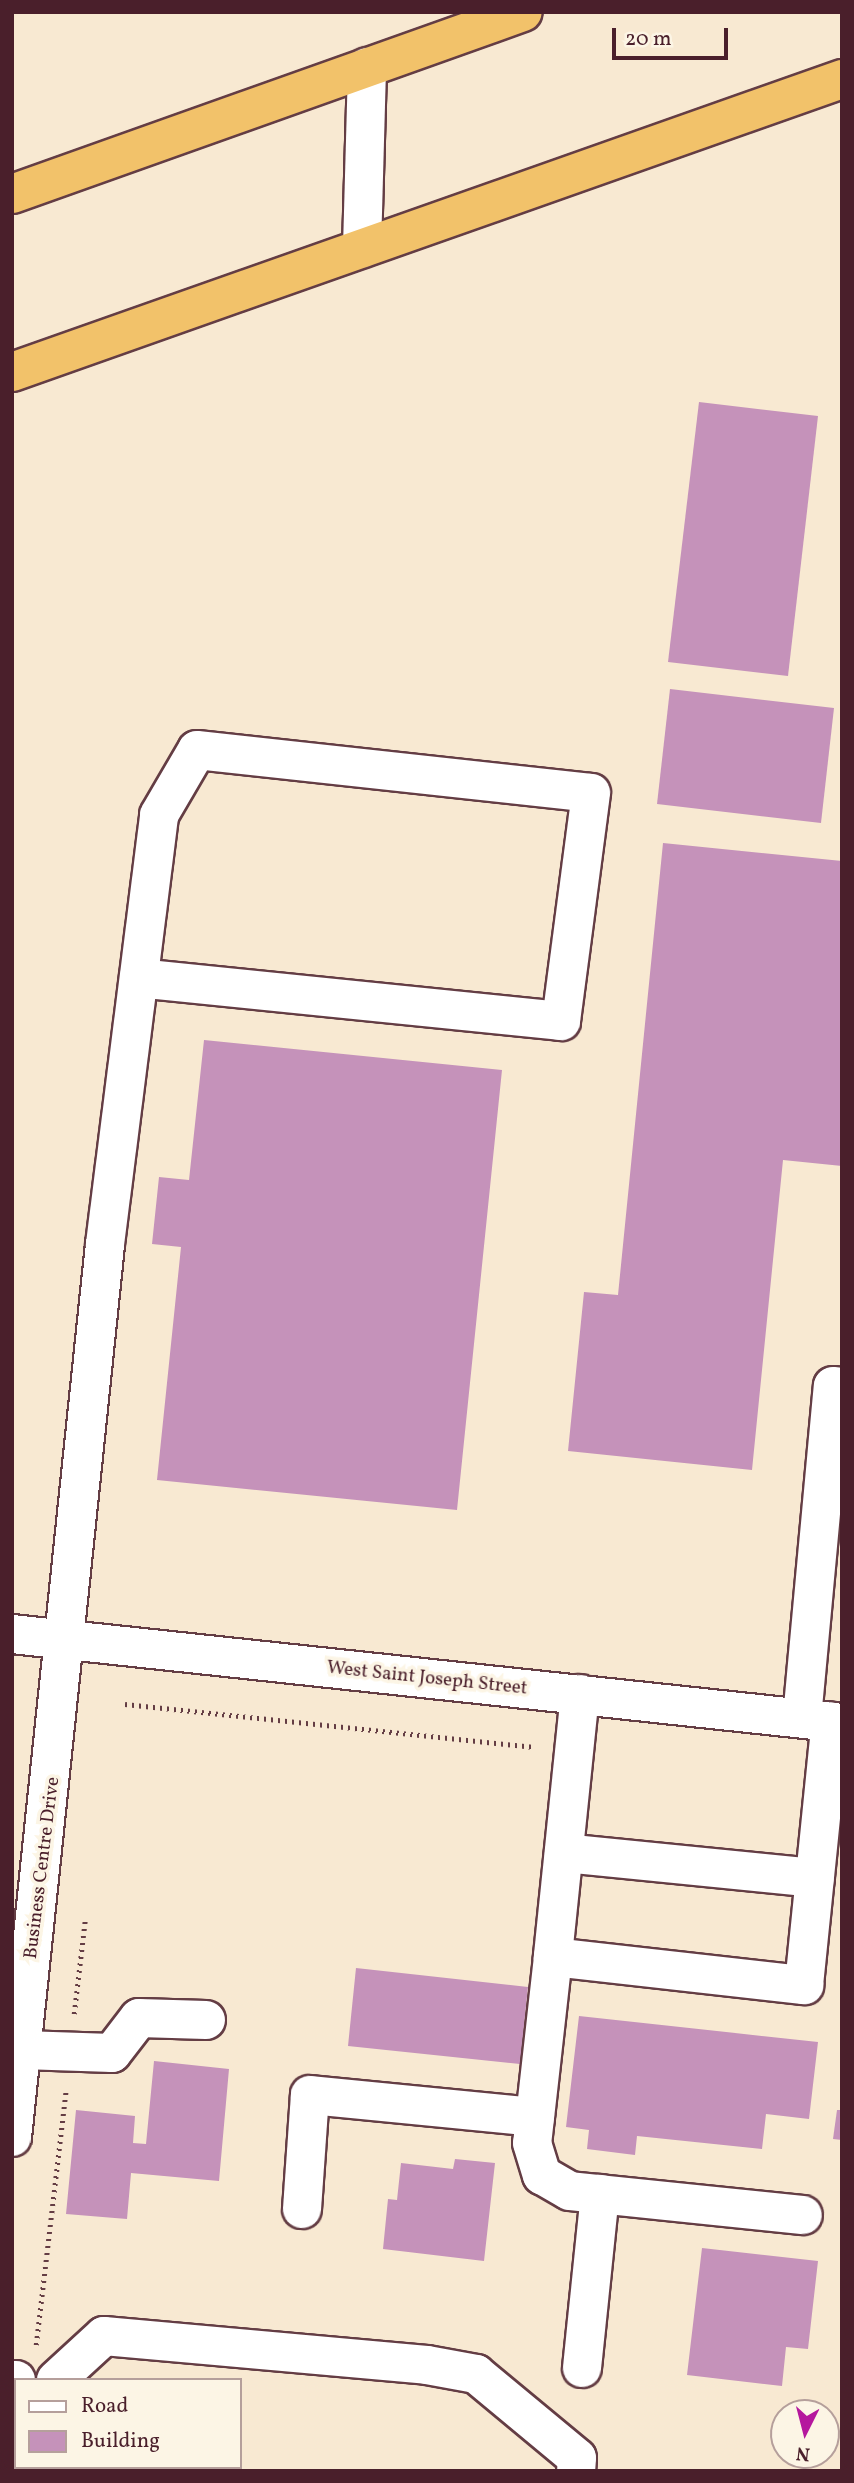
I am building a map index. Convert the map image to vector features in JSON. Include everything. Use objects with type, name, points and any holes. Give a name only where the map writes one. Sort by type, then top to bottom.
[{"type":"highway","points":[[12,194],[523,12]]},
{"type":"highway","points":[[12,372],[842,79]]},
{"type":"street","points":[[362,248],[366,67]]},
{"type":"street","name":"Business Centre Drive","points":[[12,2137],[69,1640],[105,1244],[159,815],[197,750],[591,793],[561,1021],[139,978]]},
{"type":"street","points":[[553,1957],[804,1985],[815,1878],[825,1721],[833,1386],[842,1387]]},
{"type":"street","name":"West Saint Joseph Street","points":[[12,1634],[825,1721]]},
{"type":"street","points":[[580,1694],[532,2143],[542,2175],[570,2191],[803,2214]]},
{"type":"street","points":[[564,1853],[815,1878]]},
{"type":"street","points":[[22,2050],[112,2053],[139,2018],[206,2020]]},
{"type":"street","points":[[302,2209],[310,2095],[536,2117]]},
{"type":"street","points":[[582,2368],[600,2194]]},
{"type":"street","points":[[30,2373],[104,2336],[427,2365],[476,2374],[577,2458],[576,2471]]},
{"type":"path","points":[[125,1703],[574,1751]]},
{"type":"path","points":[[30,2373],[85,1922]]},
{"type":"building","points":[[699,402],[818,416],[788,676],[668,662]]},
{"type":"building","points":[[670,689],[834,708],[821,823],[657,804]]},
{"type":"building","points":[[663,843],[842,861],[842,1166],[783,1160],[752,1470],[568,1451],[584,1292],[618,1295]]},
{"type":"building","points":[[204,1040],[502,1070],[457,1510],[157,1480],[181,1247],[152,1244],[159,1177],[189,1180]]},
{"type":"building","points":[[356,1968],[528,1987],[520,2064],[348,2046]]},
{"type":"building","points":[[579,2016],[818,2042],[809,2119],[766,2114],[762,2149],[637,2136],[635,2155],[587,2149],[589,2130],[566,2127]]},
{"type":"building","points":[[154,2061],[229,2069],[219,2181],[131,2173],[127,2219],[66,2214],[76,2110],[135,2116],[133,2143],[146,2144]]},
{"type":"building","points":[[837,2110],[842,2110],[842,2140],[833,2139]]},
{"type":"building","points":[[455,2159],[495,2163],[484,2261],[383,2249],[388,2199],[397,2200],[401,2163],[453,2169]]},
{"type":"building","points":[[702,2248],[818,2261],[808,2349],[786,2347],[782,2386],[687,2375]]},
{"type":"building","points":[[131,2469],[196,2469],[131,2471]]}]
